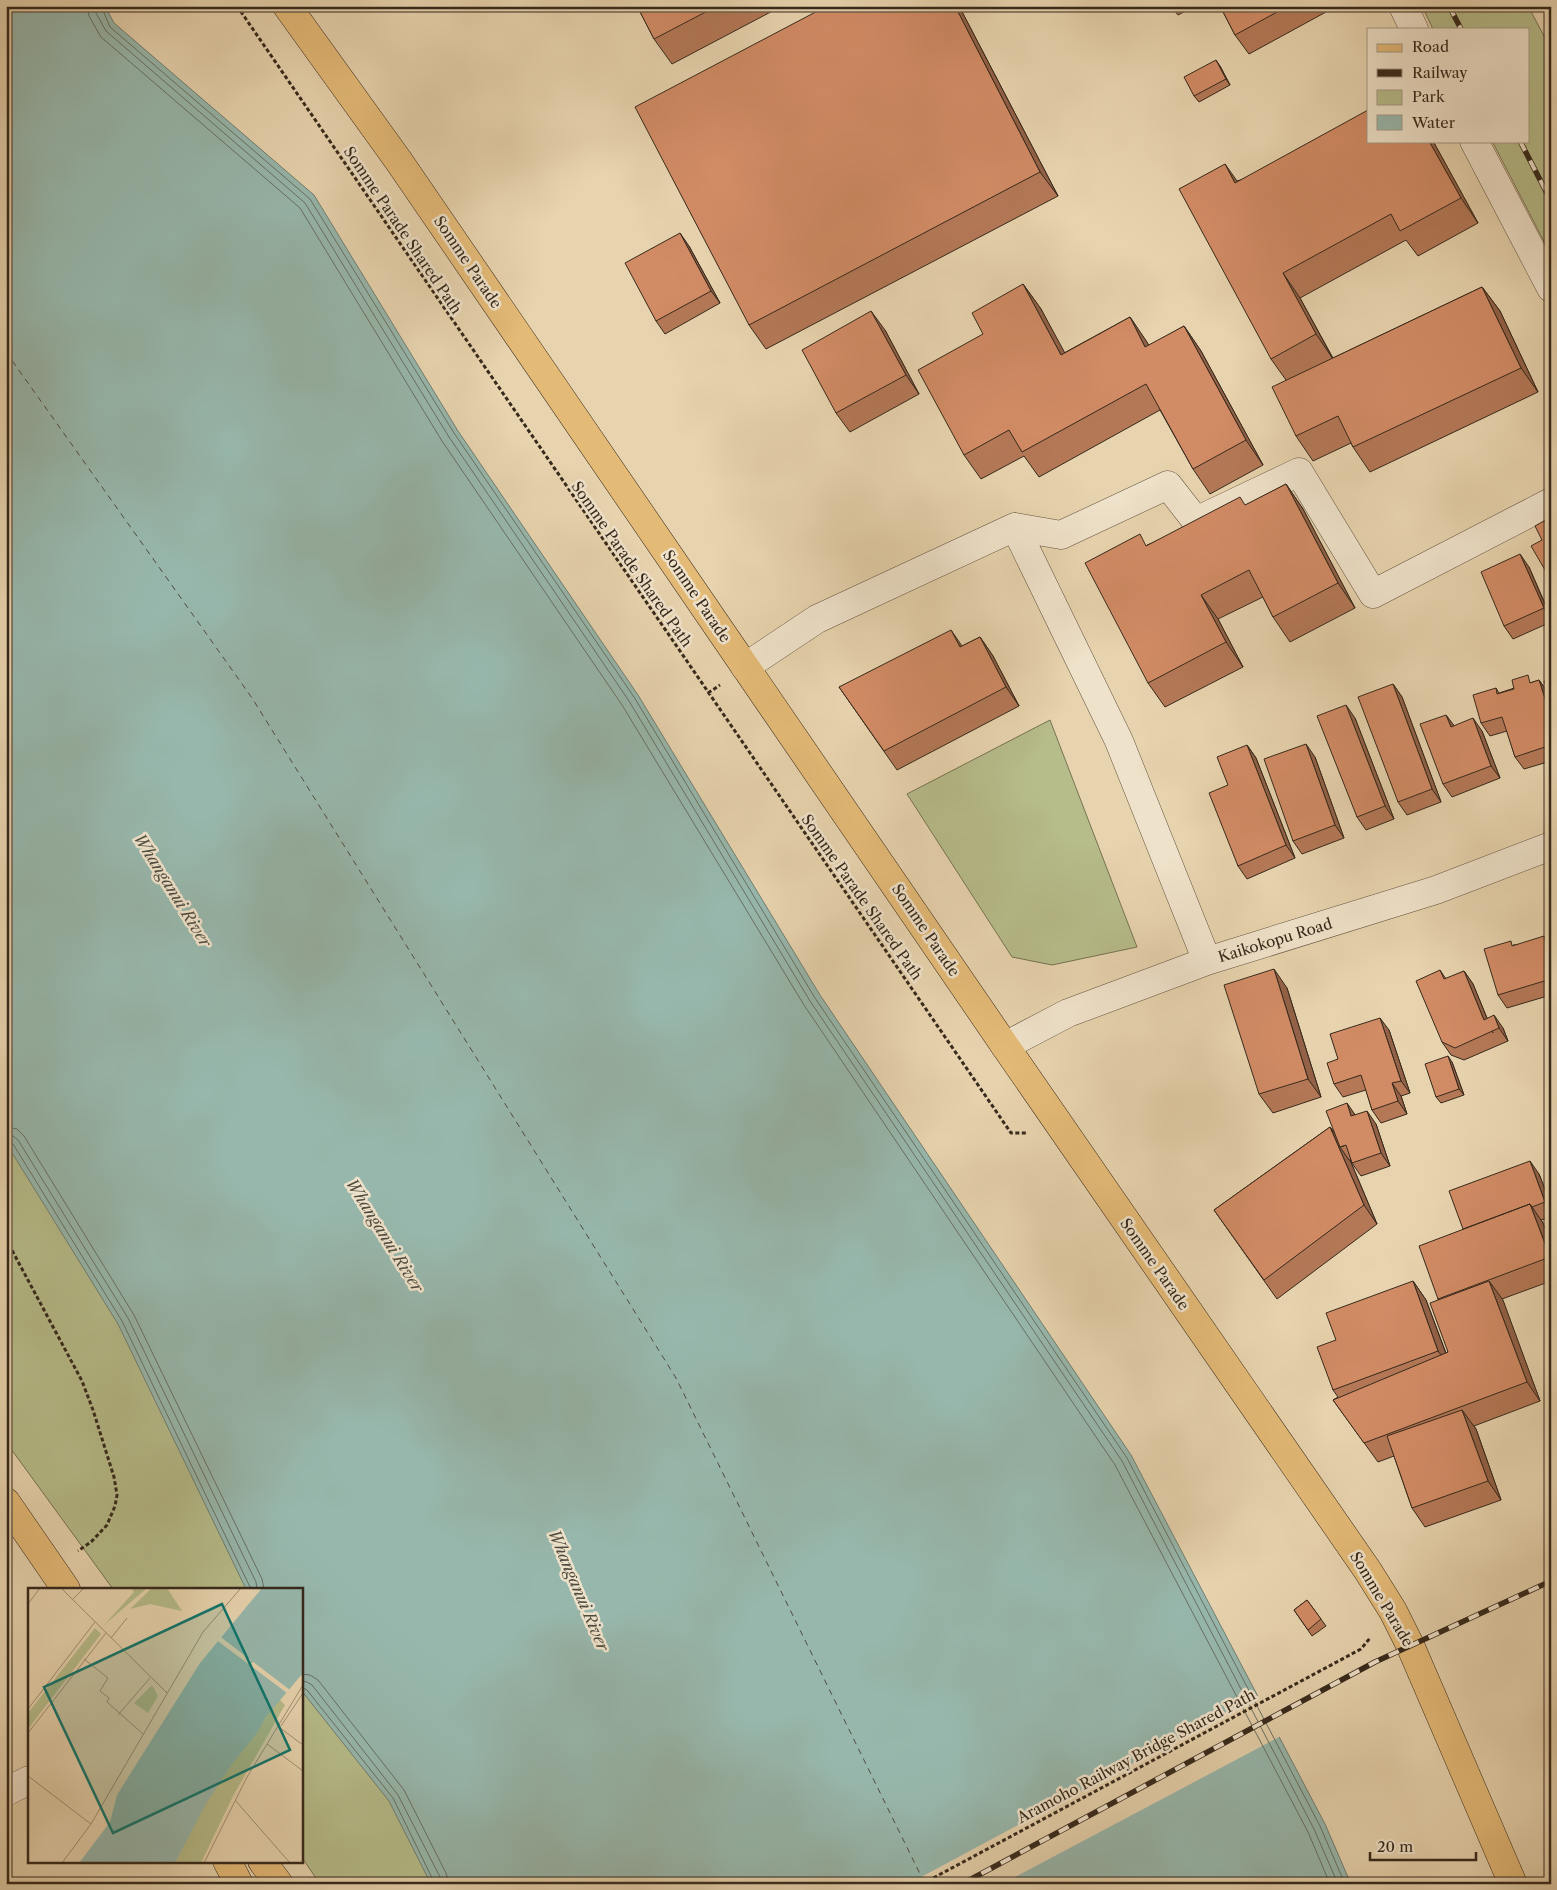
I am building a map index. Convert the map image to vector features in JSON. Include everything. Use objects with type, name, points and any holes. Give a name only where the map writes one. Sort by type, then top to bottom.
[{"type":"main road","name":"Somme Parade","points":[[287,6],[398,160],[1005,1046],[1368,1571],[1393,1611],[1410,1645],[1513,1884]]},
{"type":"main road","points":[[6,1502],[59,1579]]},
{"type":"main road","points":[[228,1862],[239,1884]]},
{"type":"main road","points":[[263,1862],[279,1884]]},
{"type":"street","points":[[1402,6],[1413,28]]},
{"type":"street","points":[[1475,142],[1551,288]]},
{"type":"street","points":[[745,667],[817,619],[1015,527],[1061,535],[1168,485],[1196,521],[1298,472],[1373,594],[1551,502]]},
{"type":"street","points":[[1015,527],[1119,741],[1207,961]]},
{"type":"street","name":"Kaikokopu Road","points":[[1005,1046],[1068,1013],[1207,961],[1436,890],[1551,846]]},
{"type":"street","points":[[6,1792],[28,1781]]},
{"type":"path","name":"Somme Parade Shared Path","points":[[237,6],[1010,1133]]},
{"type":"path","points":[[6,1239],[82,1381],[114,1477],[117,1495],[115,1506],[107,1525],[59,1579]]},
{"type":"path","name":"Aramoho Railway Bridge Shared Path","points":[[922,1884],[1362,1648]]},
{"type":"green space","points":[[1422,6],[1528,6],[1551,49],[1551,255],[1493,142],[1530,142],[1530,28],[1433,28]]},
{"type":"green space","points":[[1050,720],[1137,947],[1052,965],[1012,957],[907,794]]},
{"type":"green space","points":[[6,1100],[285,1588],[112,1588],[6,1442]]},
{"type":"green space","points":[[302,1620],[438,1884],[320,1884],[302,1857]]},
{"type":"water","name":"Whanganui River","points":[[6,6],[105,6],[114,23],[314,195],[458,431],[638,695],[820,995],[1131,1455],[1325,1824],[1351,1884],[431,1884],[389,1801],[302,1691],[302,1588],[246,1588],[118,1324],[6,1143]]},
{"type":"pier","points":[[1260,1695],[1281,1736],[1002,1884],[908,1884]]},
{"type":"building","points":[[637,6],[717,6],[654,39]]},
{"type":"building","points":[[827,6],[955,6],[1040,172],[749,325],[635,107]]},
{"type":"building","points":[[1220,6],[1288,6],[1235,35]]},
{"type":"building","points":[[1216,60],[1226,79],[1194,96],[1184,77]]},
{"type":"building","points":[[1367,111],[1367,142],[1430,142],[1461,198],[1400,231],[1391,214],[1283,273],[1316,334],[1271,359],[1179,189],[1225,164],[1235,183]]},
{"type":"building","points":[[680,233],[711,291],[656,321],[625,263]]},
{"type":"building","points":[[1023,284],[1061,355],[1130,317],[1145,347],[1184,326],[1246,440],[1193,469],[1146,384],[1022,452],[1009,430],[964,455],[918,370],[983,334],[972,313]]},
{"type":"building","points":[[1482,287],[1521,368],[1353,447],[1338,416],[1296,436],[1272,387]]},
{"type":"building","points":[[871,311],[906,375],[836,413],[802,350]]},
{"type":"building","points":[[1286,484],[1338,583],[1273,617],[1249,570],[1201,595],[1226,642],[1148,683],[1085,563],[1140,534],[1146,546],[1240,497],[1245,505]]},
{"type":"building","points":[[1551,517],[1551,574],[1548,575],[1531,546],[1542,540],[1535,526]]},
{"type":"building","points":[[1520,554],[1544,608],[1504,626],[1481,572]]},
{"type":"building","points":[[951,630],[960,647],[980,637],[1006,687],[884,751],[839,687]]},
{"type":"building","points":[[1528,675],[1530,683],[1539,680],[1551,717],[1551,745],[1515,757],[1502,717],[1481,723],[1473,695],[1496,688],[1497,694],[1514,689],[1512,680]]},
{"type":"building","points":[[1551,679],[1551,703],[1544,681]]},
{"type":"building","points":[[1393,684],[1432,789],[1398,802],[1358,697]]},
{"type":"building","points":[[1346,705],[1385,806],[1357,817],[1317,716]]},
{"type":"building","points":[[1446,715],[1451,727],[1473,718],[1491,766],[1443,784],[1420,724]]},
{"type":"building","points":[[1306,744],[1335,825],[1293,841],[1264,759]]},
{"type":"building","points":[[1247,745],[1286,845],[1238,866],[1209,793],[1228,785],[1217,757]]},
{"type":"building","points":[[1544,936],[1546,944],[1551,942],[1551,979],[1498,995],[1484,949],[1511,941],[1512,946]]},
{"type":"building","points":[[1274,969],[1308,1079],[1259,1094],[1224,985]]},
{"type":"building","points":[[1440,970],[1444,979],[1464,971],[1484,1020],[1494,1015],[1499,1028],[1455,1048],[1442,1042],[1416,981]]},
{"type":"building","points":[[1380,1018],[1401,1081],[1392,1083],[1398,1101],[1372,1110],[1361,1075],[1334,1084],[1327,1063],[1338,1059],[1330,1034]]},
{"type":"building","points":[[1448,1056],[1459,1089],[1436,1097],[1425,1064]]},
{"type":"building","points":[[1347,1103],[1351,1116],[1367,1111],[1381,1153],[1352,1163],[1346,1145],[1340,1147],[1326,1111]]},
{"type":"building","points":[[1330,1127],[1364,1205],[1264,1280],[1214,1210]]},
{"type":"building","points":[[1530,1161],[1545,1202],[1532,1207],[1530,1204],[1463,1229],[1449,1191]]},
{"type":"building","points":[[1530,1204],[1550,1257],[1438,1299],[1419,1246]]},
{"type":"building","points":[[1413,1281],[1438,1351],[1333,1390],[1317,1347],[1336,1340],[1326,1313]]},
{"type":"building","points":[[1489,1281],[1527,1382],[1364,1443],[1333,1400],[1448,1352],[1430,1303]]},
{"type":"building","points":[[1462,1410],[1488,1481],[1412,1508],[1387,1436]]},
{"type":"building","points":[[1307,1600],[1321,1619],[1308,1630],[1294,1610]]},
{"type":"ferry route","points":[[6,352],[252,698],[676,1378],[925,1884]]},
{"type":"railway","points":[[1449,6],[1460,28]]},
{"type":"railway","points":[[1521,142],[1551,201]]},
{"type":"railway","points":[[962,1884],[1375,1662],[1551,1581]]}]
